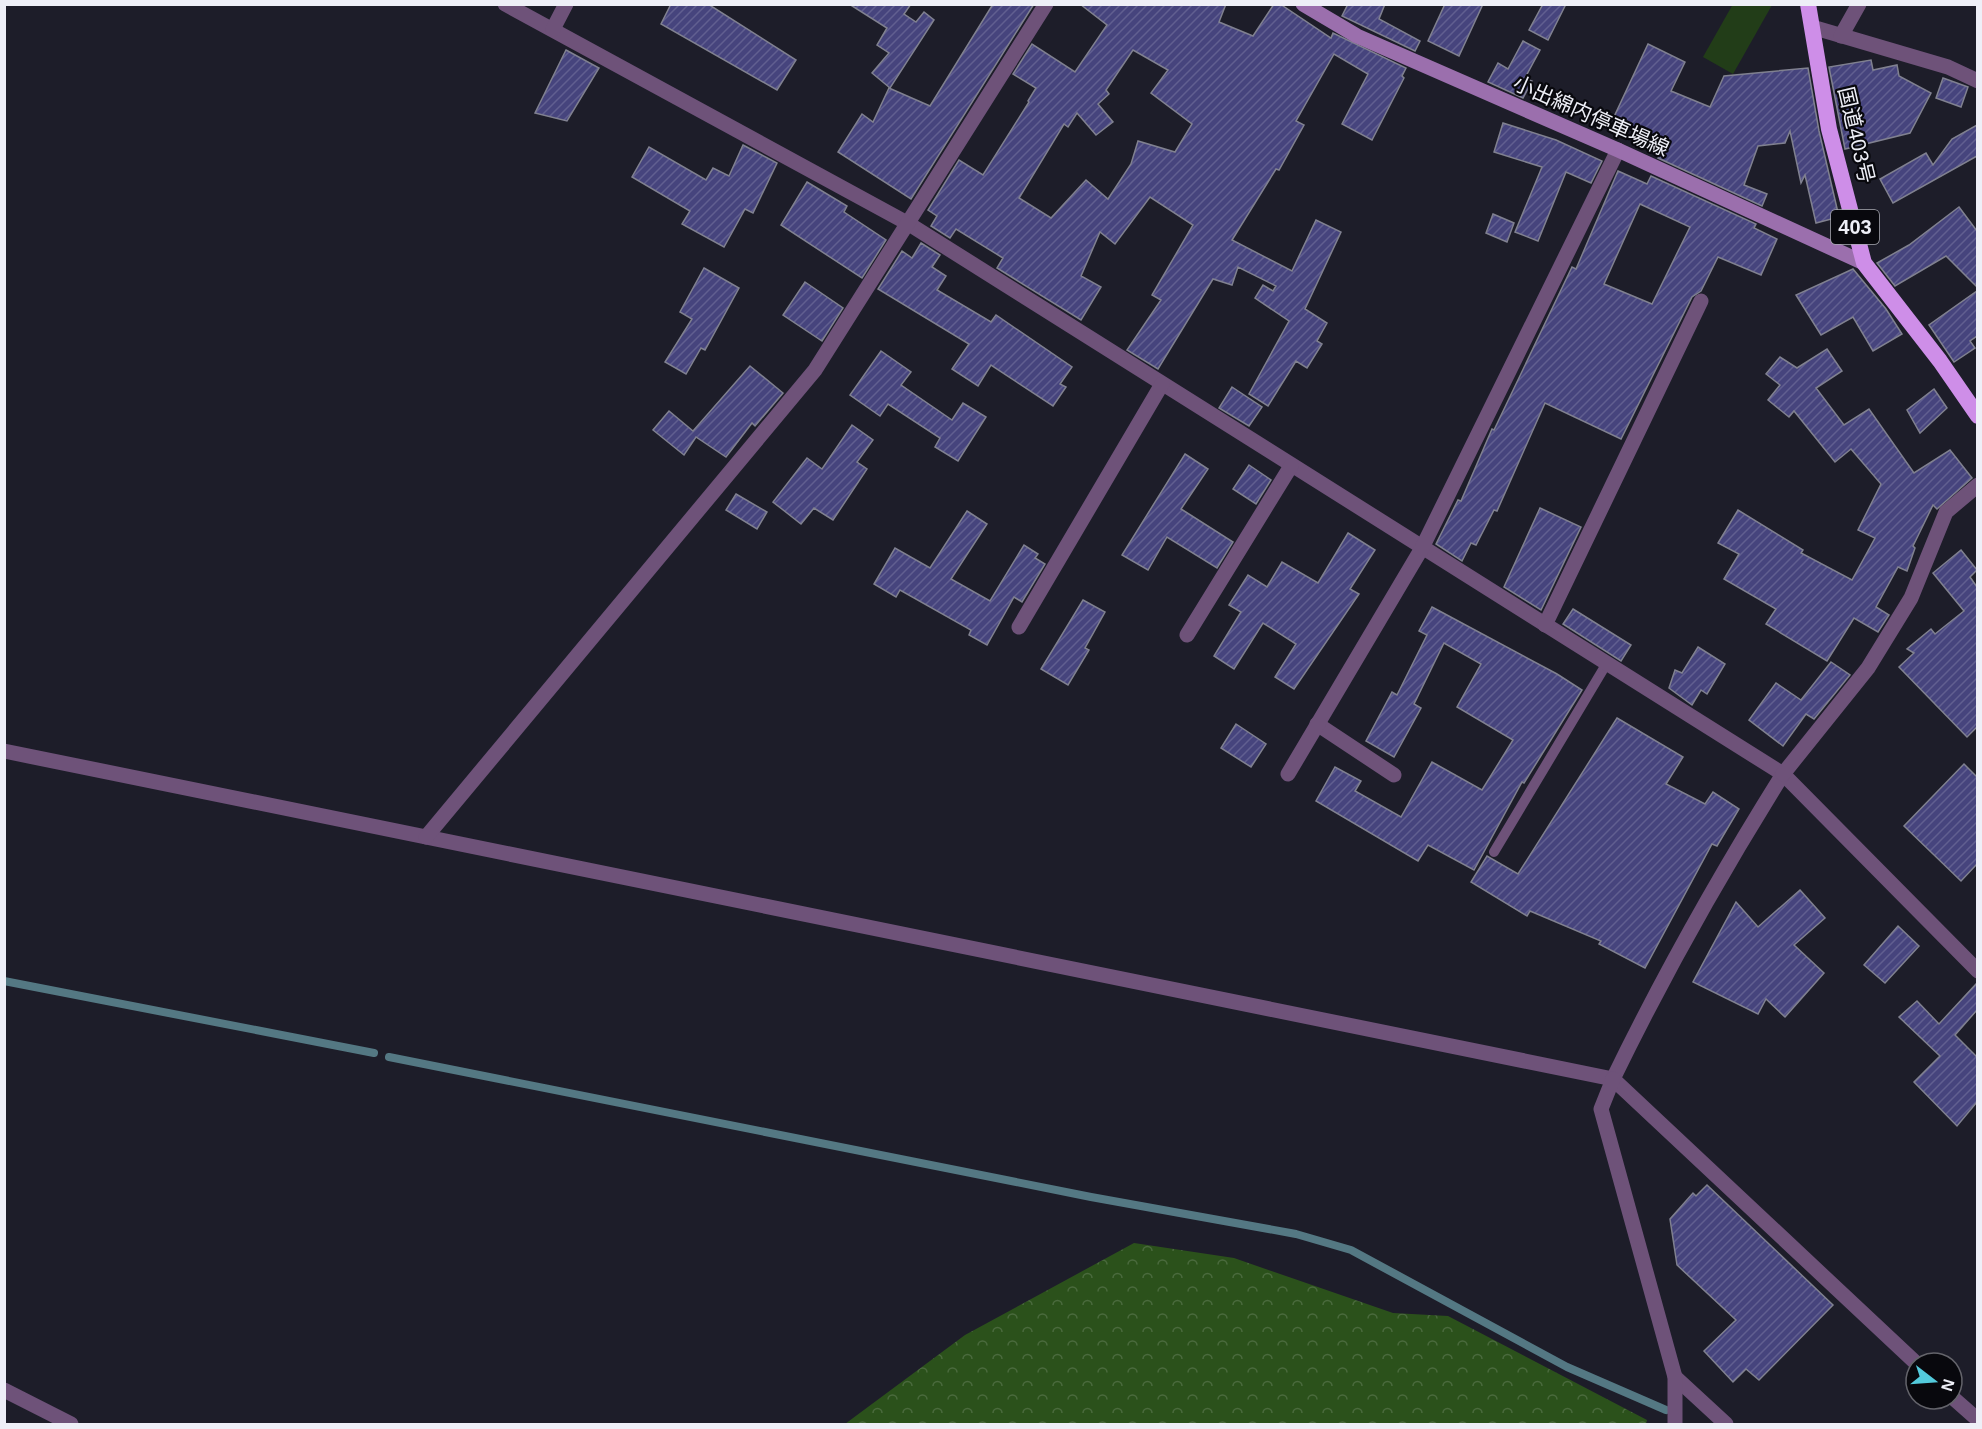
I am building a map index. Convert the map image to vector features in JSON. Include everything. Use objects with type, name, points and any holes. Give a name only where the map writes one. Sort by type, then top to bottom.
[{"type":"highway","name":"国道403号","points":[[1808,4],[1829,129],[1864,262],[1940,361],[1977,416]]},
{"type":"main road","name":"小出綿内停車場線","points":[[1303,4],[1357,36],[1618,150],[1864,262]]},
{"type":"street","points":[[505,4],[909,224],[1783,774],[1977,971]]},
{"type":"street","points":[[553,29],[566,4]]},
{"type":"street","points":[[426,837],[815,370],[1046,4]]},
{"type":"street","points":[[1841,36],[1860,4]]},
{"type":"street","points":[[1812,27],[1948,67],[1977,81]]},
{"type":"street","points":[[1288,774],[1422,548],[1618,150]]},
{"type":"street","points":[[1545,625],[1701,301]]},
{"type":"street","points":[[1019,627],[1162,384]]},
{"type":"street","points":[[1187,635],[1291,466]]},
{"type":"street","points":[[1678,1423],[1675,1377],[1601,1109],[1656,989],[1723,870],[1783,774],[1868,668],[1911,597],[1946,512],[1977,485]]},
{"type":"street","points":[[1317,724],[1394,775]]},
{"type":"street","points":[[4,751],[1613,1079],[1904,1352]]},
{"type":"street","points":[[1675,1377],[1726,1425]]},
{"type":"street","points":[[4,1390],[71,1425]]},
{"type":"street","points":[[1964,1408],[1977,1420]]},
{"type":"lane","points":[[1494,852],[1607,663]]},
{"type":"green space","points":[[1733,4],[1772,5],[1733,74],[1703,57]]},
{"type":"green space","points":[[1134,1243],[1234,1258],[1393,1313],[1448,1316],[1647,1420],[1646,1424],[845,1424],[965,1335]]},
{"type":"building","points":[[671,4],[708,4],[796,60],[777,90],[661,24]]},
{"type":"building","points":[[849,4],[911,4],[904,14],[916,22],[924,12],[934,20],[890,88],[872,73],[889,53],[877,45],[887,28]]},
{"type":"building","points":[[993,4],[1034,4],[911,199],[838,152],[862,114],[873,122],[889,88],[930,106]]},
{"type":"building","points":[[1080,4],[1226,4],[1219,22],[1253,36],[1274,4],[1280,4],[1331,38],[1333,33],[1406,68],[1402,76],[1404,78],[1372,140],[1342,124],[1368,74],[1334,54],[1296,121],[1304,125],[1279,170],[1276,169],[1232,240],[1292,271],[1316,220],[1341,232],[1305,309],[1327,323],[1317,341],[1322,344],[1307,368],[1296,361],[1268,406],[1249,394],[1289,321],[1255,298],[1263,285],[1273,291],[1276,286],[1238,267],[1232,285],[1213,279],[1158,369],[1127,350],[1161,300],[1152,295],[1193,225],[1150,197],[1115,244],[1100,232],[1081,276],[1101,287],[1081,320],[997,268],[1003,258],[956,229],[950,238],[931,226],[937,216],[928,210],[959,160],[983,175],[1029,102],[1036,88],[1013,74],[1032,44],[1075,72],[1107,25]],"holes":[[[1133,50],[1168,70],[1151,93],[1192,124],[1175,152],[1138,141],[1131,164],[1108,199],[1086,180],[1051,218],[1019,198],[1064,124],[1068,127],[1077,113],[1096,135],[1113,122],[1098,104],[1109,94],[1106,90]]]},
{"type":"building","points":[[1348,4],[1385,4],[1379,19],[1420,41],[1415,51],[1342,16]]},
{"type":"building","points":[[1445,4],[1483,4],[1459,56],[1428,41]]},
{"type":"building","points":[[1543,4],[1566,4],[1548,40],[1529,30]]},
{"type":"building","points":[[1523,41],[1540,50],[1525,78],[1532,81],[1523,98],[1488,82],[1498,63],[1508,69]]},
{"type":"building","points":[[1648,44],[1685,62],[1671,91],[1710,107],[1724,76],[1808,68],[1819,131],[1839,217],[1816,223],[1805,175],[1801,183],[1790,131],[1785,143],[1758,146],[1744,185],[1767,194],[1762,206],[1658,158],[1664,143],[1613,119]]},
{"type":"building","points":[[566,50],[599,68],[567,121],[535,113]]},
{"type":"building","points":[[1871,60],[1873,70],[1897,65],[1899,76],[1931,93],[1910,133],[1845,149],[1829,67]]},
{"type":"building","points":[[1943,78],[1968,87],[1961,107],[1936,98]]},
{"type":"building","points":[[1503,123],[1556,140],[1602,161],[1591,183],[1566,172],[1538,241],[1515,232],[1542,167],[1494,152]]},
{"type":"building","points":[[1977,125],[1977,156],[1893,203],[1880,179],[1926,153],[1933,165],[1952,139]]},
{"type":"building","points":[[743,145],[777,163],[753,213],[745,209],[724,247],[682,224],[690,211],[632,177],[649,147],[706,180],[713,168],[729,176]]},
{"type":"building","points":[[1618,171],[1647,184],[1651,176],[1756,224],[1754,228],[1777,239],[1761,275],[1718,257],[1701,291],[1692,297],[1621,439],[1545,403],[1497,511],[1494,510],[1476,545],[1471,543],[1462,561],[1436,544],[1458,500],[1461,501],[1492,429],[1494,430],[1572,267],[1576,269]],"holes":[[[1640,204],[1690,227],[1652,304],[1604,284]]]},
{"type":"building","points":[[807,182],[847,206],[844,212],[886,240],[862,278],[781,225]]},
{"type":"building","points":[[1959,207],[1977,231],[1977,287],[1946,256],[1895,286],[1877,263],[1909,245]]},
{"type":"building","points":[[1493,214],[1514,223],[1507,242],[1486,233]]},
{"type":"building","points":[[921,243],[940,255],[932,267],[946,276],[937,290],[991,322],[996,315],[1072,367],[1060,384],[1066,387],[1053,406],[991,365],[978,386],[952,369],[969,344],[878,289],[902,251],[912,258]]},
{"type":"building","points":[[704,268],[739,288],[705,350],[701,348],[686,374],[665,362],[692,319],[680,312]]},
{"type":"building","points":[[1853,269],[1886,309],[1902,334],[1873,351],[1853,317],[1821,335],[1796,295]]},
{"type":"building","points":[[805,282],[843,308],[822,341],[783,315]]},
{"type":"building","points":[[1977,291],[1977,336],[1970,341],[1975,348],[1954,362],[1929,325]]},
{"type":"building","points":[[1827,349],[1842,371],[1816,388],[1844,425],[1869,409],[1914,473],[1950,450],[1972,478],[1937,509],[1933,505],[1913,546],[1915,548],[1907,571],[1898,567],[1876,607],[1889,615],[1878,632],[1854,618],[1827,661],[1766,624],[1776,609],[1724,579],[1739,554],[1718,543],[1738,510],[1803,550],[1801,553],[1852,580],[1875,538],[1858,530],[1881,484],[1851,449],[1835,462],[1794,411],[1789,417],[1768,400],[1780,385],[1766,374],[1780,357],[1797,368]]},
{"type":"building","points":[[881,351],[911,372],[901,385],[952,420],[963,403],[986,417],[958,461],[935,447],[940,438],[888,404],[880,416],[850,395]]},
{"type":"building","points":[[750,366],[783,393],[755,426],[752,423],[726,457],[696,437],[684,455],[653,430],[669,411],[693,431]]},
{"type":"building","points":[[1232,387],[1262,407],[1249,426],[1219,408]]},
{"type":"building","points":[[1934,389],[1947,408],[1920,433],[1907,410]]},
{"type":"building","points":[[852,425],[873,440],[857,462],[867,469],[833,520],[814,508],[801,524],[773,502],[807,458],[822,469]]},
{"type":"building","points":[[1185,454],[1208,469],[1181,509],[1233,542],[1217,568],[1167,537],[1148,570],[1122,555]]},
{"type":"building","points":[[1249,465],[1271,480],[1256,504],[1233,489]]},
{"type":"building","points":[[736,494],[767,512],[757,529],[726,510]]},
{"type":"building","points":[[1540,508],[1581,527],[1541,610],[1504,587]]},
{"type":"building","points":[[967,511],[987,524],[951,579],[990,601],[1024,545],[1038,554],[1035,558],[1045,564],[1022,602],[1014,597],[987,645],[969,635],[971,630],[900,590],[896,597],[874,584],[895,548],[930,568]]},
{"type":"building","points":[[1348,533],[1375,550],[1350,589],[1359,594],[1294,689],[1275,677],[1296,644],[1263,623],[1234,669],[1214,656],[1241,612],[1229,605],[1248,575],[1267,587],[1282,562],[1318,583]]},
{"type":"building","points":[[1961,550],[1977,570],[1970,577],[1977,587],[1977,727],[1967,737],[1899,667],[1914,653],[1907,649],[1931,629],[1935,634],[1964,611],[1933,573]]},
{"type":"building","points":[[1083,600],[1105,612],[1085,648],[1089,650],[1068,685],[1041,669]]},
{"type":"building","points":[[1432,607],[1557,674],[1582,690],[1524,783],[1522,782],[1474,870],[1428,845],[1418,861],[1316,801],[1335,767],[1361,781],[1355,791],[1401,817],[1432,762],[1482,790],[1513,740],[1457,707],[1481,664],[1444,643],[1414,704],[1421,708],[1394,757],[1366,741],[1392,692],[1397,695],[1427,635],[1419,631]]},
{"type":"building","points":[[1573,609],[1631,645],[1621,661],[1563,624]]},
{"type":"building","points":[[1698,647],[1725,664],[1707,694],[1701,690],[1692,705],[1669,688],[1675,670],[1682,673]]},
{"type":"building","points":[[1831,662],[1850,675],[1814,719],[1806,714],[1783,746],[1749,720],[1776,683],[1801,700]]},
{"type":"building","points":[[1617,718],[1683,757],[1666,784],[1705,804],[1713,792],[1739,809],[1717,846],[1712,844],[1645,968],[1599,944],[1601,941],[1530,911],[1527,916],[1471,882],[1487,856],[1518,874]]},
{"type":"building","points":[[1236,724],[1266,744],[1251,767],[1221,748]]},
{"type":"building","points":[[1964,764],[1977,777],[1977,864],[1961,881],[1904,826]]},
{"type":"building","points":[[1800,890],[1825,918],[1794,945],[1824,973],[1785,1017],[1766,999],[1758,1014],[1693,982],[1736,902],[1758,927]]},
{"type":"building","points":[[1898,926],[1919,946],[1885,983],[1864,965]]},
{"type":"building","points":[[1977,983],[1977,1010],[1955,1035],[1977,1057],[1977,1102],[1957,1126],[1914,1082],[1940,1056],[1899,1017],[1917,1001],[1939,1024]]},
{"type":"building","points":[[1707,1185],[1833,1305],[1759,1380],[1746,1369],[1733,1382],[1704,1351],[1736,1320],[1677,1265],[1670,1219],[1693,1193],[1696,1196]]},
{"type":"waterway","points":[[4,981],[374,1053]]},
{"type":"waterway","points":[[389,1057],[1091,1197],[1296,1234],[1351,1250],[1567,1367],[1666,1410]]}]
